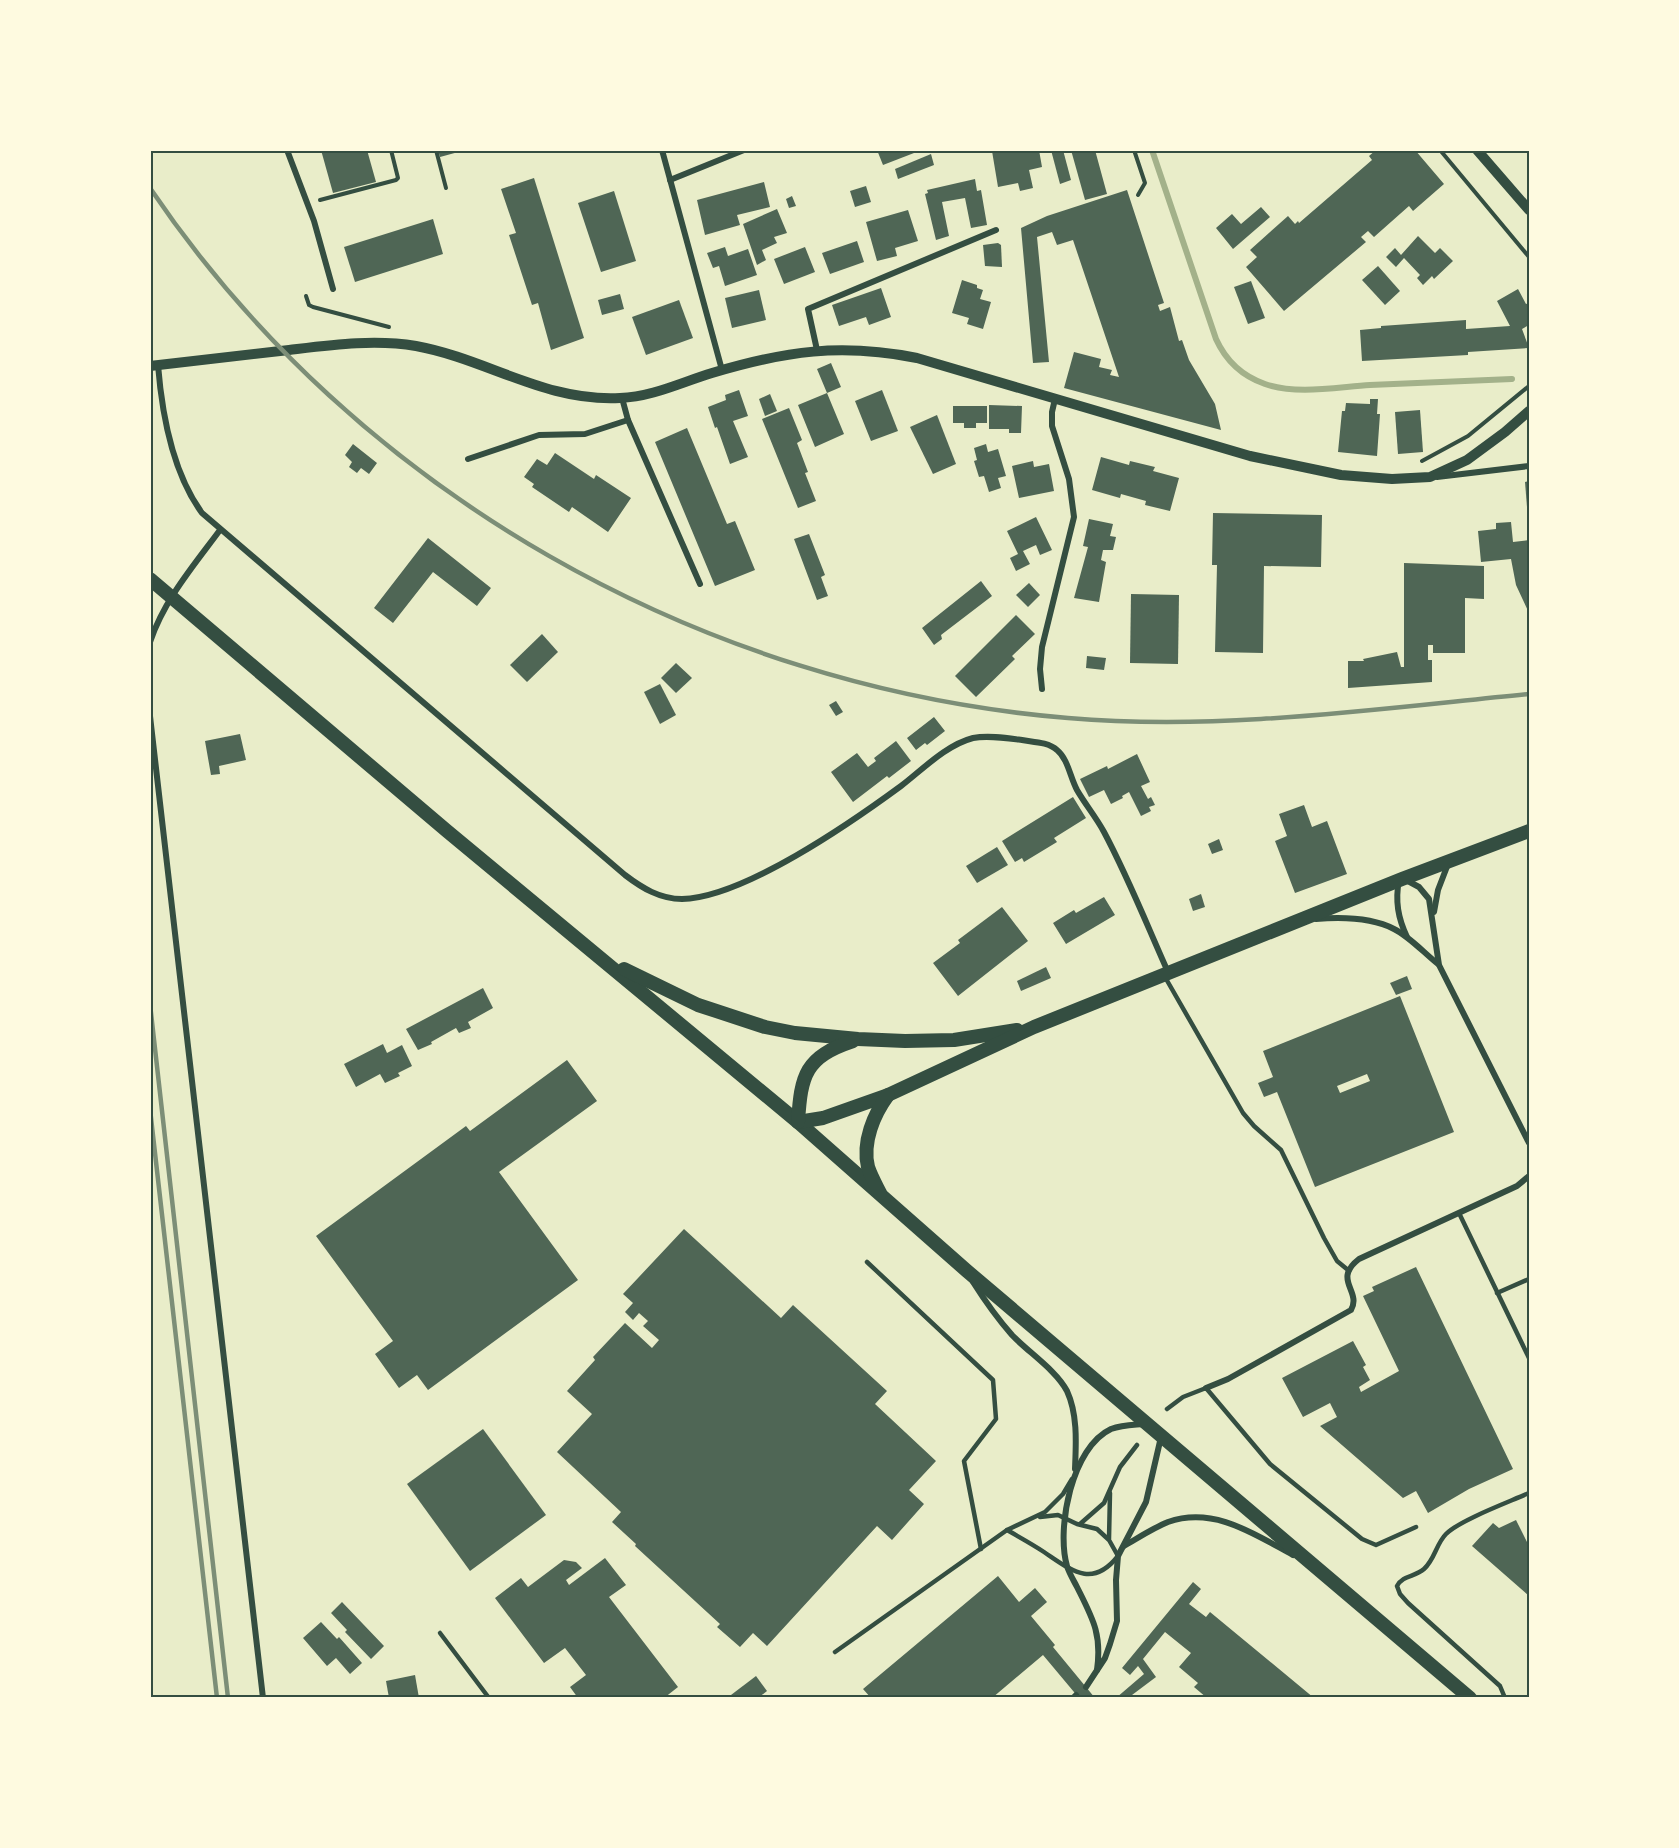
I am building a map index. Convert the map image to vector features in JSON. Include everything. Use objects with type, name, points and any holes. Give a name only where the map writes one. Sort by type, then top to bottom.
[{"type":"main road","points":[[150,579],[447,831],[798,1122],[967,1271],[1470,1698]]},
{"type":"main road","points":[[1465,854],[1529,826]]},
{"type":"main road","points":[[798,1122],[823,1118],[888,1095],[1034,1027],[1401,879],[1529,831]]},
{"type":"main road","points":[[603,959],[698,1005],[748,1022],[795,1033],[858,1040],[954,1040],[1034,1027]]},
{"type":"main road","points":[[798,1122],[799,1100],[808,1068],[834,1047],[858,1040]]},
{"type":"main road","points":[[882,1198],[868,1166],[868,1146],[871,1125],[888,1095]]},
{"type":"street","points":[[287,150],[314,221],[333,289]]},
{"type":"street","points":[[662,150],[722,370]]},
{"type":"street","points":[[670,180],[744,150]]},
{"type":"street","points":[[1478,150],[1529,210]]},
{"type":"street","points":[[1513,192],[1529,219]]},
{"type":"street","points":[[817,350],[808,309],[996,230]]},
{"type":"street","points":[[1166,974],[1103,831],[1077,790],[1060,752],[1053,747],[1021,740],[994,737],[972,739],[959,744],[860,816],[769,870],[712,895],[681,899],[669,898],[645,890],[202,513],[192,500],[181,478],[154,366],[329,346],[397,344],[441,352],[549,390],[578,396],[622,398],[651,393],[722,370],[817,350],[873,350],[917,358],[1250,456],[1341,475],[1392,479],[1529,466]]},
{"type":"street","points":[[622,398],[628,420],[700,584]]},
{"type":"street","points":[[1042,689],[1041,647],[1074,517],[1069,478],[1052,426],[1055,399]]},
{"type":"street","points":[[1430,477],[1467,460],[1529,411]]},
{"type":"street","points":[[468,459],[539,435],[585,434],[628,420]]},
{"type":"street","points":[[150,642],[161,616],[183,579],[220,530]]},
{"type":"street","points":[[150,716],[263,1698]]},
{"type":"street","points":[[1433,915],[1449,860]]},
{"type":"street","points":[[1407,938],[1398,915],[1397,902],[1401,879],[1411,882],[1429,899],[1439,965],[1529,1143]]},
{"type":"street","points":[[1299,921],[1328,918],[1363,920],[1394,929],[1439,965]]},
{"type":"street","points":[[1206,1388],[1228,1379],[1351,1310],[1354,1305],[1346,1278],[1348,1270],[1359,1259],[1517,1186],[1529,1176]]},
{"type":"street","points":[[967,1271],[994,1313],[1012,1335],[1059,1381],[1067,1392],[1072,1407],[1076,1436],[1074,1474],[1068,1496],[1064,1540],[1067,1567],[1096,1627],[1100,1653],[1097,1670]]},
{"type":"street","points":[[1074,1474],[1084,1455],[1096,1440],[1109,1430],[1123,1425],[1146,1424]]},
{"type":"street","points":[[1086,1687],[1105,1658],[1117,1621],[1118,1556],[1146,1502],[1161,1437]]},
{"type":"street","points":[[1123,1546],[1166,1523],[1203,1516],[1233,1524],[1310,1564]]},
{"type":"lane","points":[[1166,974],[1244,1113],[1254,1126],[1281,1150],[1337,1262],[1348,1270]]},
{"type":"lane","points":[[1459,1213],[1529,1358]]},
{"type":"lane","points":[[867,1263],[993,1380],[996,1419],[964,1461],[981,1549]]},
{"type":"lane","points":[[1497,1293],[1529,1279]]},
{"type":"lane","points":[[1167,1409],[1183,1397],[1206,1388],[1270,1464],[1362,1539],[1376,1545],[1382,1544],[1416,1527]]},
{"type":"lane","points":[[1080,1524],[1104,1503],[1120,1467],[1137,1445]]},
{"type":"lane","points":[[836,1652],[1006,1530],[1032,1519],[1055,1504],[1074,1474]]},
{"type":"lane","points":[[1109,1540],[1110,1491]]},
{"type":"lane","points":[[1505,1698],[1500,1686],[1408,1603],[1398,1590],[1399,1582],[1424,1569],[1436,1553],[1441,1540],[1455,1527],[1529,1493]]},
{"type":"lane","points":[[1006,1530],[1081,1573],[1102,1572],[1118,1556],[1109,1540],[1097,1528],[1052,1515],[1032,1519]]},
{"type":"lane","points":[[440,1633],[489,1698]]},
{"type":"path","points":[[320,200],[396,180],[398,178],[391,150]]},
{"type":"path","points":[[436,150],[446,188]]},
{"type":"path","points":[[1134,150],[1145,183],[1138,195]]},
{"type":"path","points":[[1440,150],[1529,257]]},
{"type":"path","points":[[306,296],[313,307],[393,329]]},
{"type":"path","points":[[1417,464],[1468,436],[1529,386]]},
{"type":"building","points":[[321,150],[367,150],[376,182],[333,193]]},
{"type":"building","points":[[438,150],[462,150],[462,151],[440,157]]},
{"type":"building","points":[[877,150],[913,150],[914,153],[883,165]]},
{"type":"building","points":[[1039,150],[1042,167],[1029,170],[1033,188],[1020,191],[1018,183],[998,187],[992,151]]},
{"type":"building","points":[[1051,150],[1063,150],[1071,180],[1060,184]]},
{"type":"building","points":[[1071,150],[1095,150],[1107,194],[1085,200]]},
{"type":"building","points":[[1376,150],[1415,150],[1444,184],[1413,211],[1409,206],[1374,237],[1368,231],[1361,237],[1366,242],[1284,311],[1246,267],[1257,257],[1250,250],[1288,216],[1295,224],[1298,221],[1299,223],[1372,160],[1369,156]]},
{"type":"building","points":[[931,154],[934,165],[898,179],[895,169]]},
{"type":"building","points":[[534,178],[584,338],[551,350],[538,303],[532,305],[509,235],[516,233],[501,189]]},
{"type":"building","points":[[975,179],[977,191],[981,190],[987,225],[971,228],[965,198],[942,202],[949,236],[936,240],[925,194],[928,193],[927,190]]},
{"type":"building","points":[[764,182],[770,207],[737,215],[740,225],[705,235],[697,200]]},
{"type":"building","points":[[866,186],[871,202],[855,207],[850,191]]},
{"type":"building","points":[[1127,190],[1164,303],[1158,305],[1160,311],[1170,307],[1179,341],[1182,340],[1189,360],[1215,404],[1221,430],[1064,388],[1074,352],[1101,359],[1099,367],[1112,370],[1110,375],[1119,377],[1073,240],[1057,245],[1052,232],[1037,237],[1049,362],[1033,363],[1021,228],[1047,216]]},
{"type":"building","points":[[614,191],[636,261],[601,272],[578,203]]},
{"type":"building","points":[[792,196],[796,206],[789,208],[786,199]]},
{"type":"building","points":[[1261,207],[1270,217],[1233,249],[1216,228],[1232,214],[1241,224]]},
{"type":"building","points":[[777,209],[787,233],[774,237],[777,243],[762,250],[766,260],[757,265],[743,224]]},
{"type":"building","points":[[908,210],[918,241],[895,248],[897,256],[877,261],[866,222]]},
{"type":"building","points":[[433,219],[443,254],[355,282],[344,247]]},
{"type":"building","points":[[1418,236],[1435,253],[1440,248],[1453,261],[1434,279],[1432,276],[1423,285],[1417,278],[1420,275],[1404,258],[1396,267],[1386,257],[1395,248],[1401,255]]},
{"type":"building","points":[[857,241],[864,262],[830,274],[822,253]]},
{"type":"building","points":[[998,243],[1001,245],[1002,267],[985,266],[983,245]]},
{"type":"building","points":[[725,247],[728,256],[748,249],[757,275],[725,286],[719,266],[713,268],[707,253]]},
{"type":"building","points":[[805,247],[815,272],[784,284],[774,259]]},
{"type":"building","points":[[1378,266],[1400,291],[1385,305],[1362,280]]},
{"type":"building","points":[[962,280],[977,285],[977,288],[983,290],[980,299],[991,302],[983,329],[967,324],[969,318],[952,313]]},
{"type":"building","points":[[1251,281],[1265,318],[1248,324],[1234,287]]},
{"type":"building","points":[[881,288],[891,317],[869,325],[866,317],[839,326],[832,305]]},
{"type":"building","points":[[1518,289],[1526,304],[1529,303],[1529,325],[1522,329],[1529,348],[1468,352],[1468,355],[1362,361],[1360,330],[1381,328],[1381,326],[1466,320],[1466,329],[1510,326],[1497,301]]},
{"type":"building","points":[[759,290],[766,320],[732,328],[725,298]]},
{"type":"building","points":[[620,294],[624,309],[602,315],[598,300]]},
{"type":"building","points":[[679,300],[693,338],[646,355],[632,317]]},
{"type":"building","points":[[831,363],[841,387],[827,393],[817,369]]},
{"type":"building","points":[[739,390],[748,416],[733,421],[748,457],[730,464],[708,407],[726,400],[725,395]]},
{"type":"building","points":[[882,390],[898,431],[871,441],[855,401]]},
{"type":"building","points":[[827,393],[844,434],[815,447],[798,405]]},
{"type":"building","points":[[770,394],[777,411],[765,416],[759,399]]},
{"type":"building","points":[[1370,399],[1378,399],[1377,414],[1380,414],[1377,456],[1338,452],[1342,411],[1345,411],[1346,403],[1370,404]]},
{"type":"building","points":[[989,405],[1022,406],[1021,433],[1009,433],[1009,429],[989,429]]},
{"type":"building","points":[[953,406],[987,406],[987,423],[976,423],[976,428],[964,428],[964,423],[953,423]]},
{"type":"building","points":[[789,408],[802,440],[797,443],[816,501],[798,508],[762,419]]},
{"type":"building","points":[[1420,410],[1423,452],[1398,454],[1395,412]]},
{"type":"building","points":[[937,415],[956,464],[933,474],[910,427]]},
{"type":"building","points":[[687,428],[727,524],[735,521],[755,570],[715,586],[655,442]]},
{"type":"building","points":[[353,444],[377,463],[369,474],[361,468],[357,473],[349,467],[352,462],[345,455]]},
{"type":"building","points":[[986,444],[988,452],[998,449],[1006,476],[998,478],[1001,488],[989,492],[984,476],[979,477],[974,461],[977,460],[974,448]]},
{"type":"building","points":[[555,453],[594,479],[596,475],[631,498],[608,532],[572,507],[569,512],[532,487],[534,484],[524,477],[537,459],[547,465]]},
{"type":"building","points":[[1101,457],[1129,465],[1130,461],[1155,467],[1153,471],[1179,478],[1170,511],[1145,505],[1146,501],[1121,494],[1120,498],[1092,490]]},
{"type":"building","points":[[1033,461],[1034,467],[1049,464],[1054,491],[1019,498],[1012,466]]},
{"type":"building","points":[[1529,481],[1529,507],[1527,507],[1525,482]]},
{"type":"building","points":[[1213,513],[1322,515],[1321,567],[1264,566],[1263,653],[1215,652],[1217,565],[1212,565]]},
{"type":"building","points":[[1036,517],[1052,550],[1040,555],[1036,545],[1023,551],[1030,564],[1016,571],[1010,558],[1018,554],[1007,531]]},
{"type":"building","points":[[1089,519],[1113,524],[1110,536],[1116,537],[1113,550],[1103,550],[1101,560],[1106,562],[1099,602],[1074,598],[1088,547],[1083,546]]},
{"type":"building","points":[[1511,522],[1513,542],[1529,540],[1529,613],[1516,585],[1511,559],[1481,562],[1478,531],[1496,529],[1496,523]]},
{"type":"building","points":[[809,534],[825,575],[821,577],[828,596],[817,600],[794,539]]},
{"type":"building","points":[[428,538],[491,588],[477,606],[433,572],[393,623],[374,608]]},
{"type":"building","points":[[1404,563],[1484,566],[1484,599],[1465,598],[1465,653],[1433,653],[1433,645],[1428,645],[1428,660],[1432,660],[1432,682],[1348,688],[1348,661],[1364,661],[1363,659],[1397,652],[1401,667],[1404,667]]},
{"type":"building","points":[[981,581],[992,596],[941,635],[942,639],[934,645],[922,628]]},
{"type":"building","points":[[1029,583],[1040,595],[1028,607],[1016,595]]},
{"type":"building","points":[[1131,594],[1179,595],[1178,664],[1130,663]]},
{"type":"building","points":[[1016,615],[1035,634],[1012,656],[1015,659],[976,697],[955,676]]},
{"type":"building","points":[[542,634],[558,652],[527,682],[510,665]]},
{"type":"building","points":[[1087,656],[1106,658],[1104,670],[1086,668]]},
{"type":"building","points":[[676,663],[692,678],[676,693],[661,678]]},
{"type":"building","points":[[660,684],[676,715],[660,724],[644,692]]},
{"type":"building","points":[[836,701],[843,712],[836,716],[829,705]]},
{"type":"building","points":[[934,717],[945,731],[927,745],[925,743],[916,750],[907,738]]},
{"type":"building","points":[[240,734],[246,760],[219,766],[220,774],[211,775],[205,741]]},
{"type":"building","points":[[896,741],[911,761],[853,802],[831,772],[857,753],[868,767],[876,761],[874,758]]},
{"type":"building","points":[[1137,754],[1150,782],[1141,786],[1148,799],[1151,797],[1155,805],[1149,807],[1151,811],[1141,816],[1129,792],[1111,804],[1104,790],[1089,797],[1080,779],[1107,766],[1108,769]]},
{"type":"building","points":[[1073,797],[1086,818],[1054,838],[1057,842],[1024,862],[1022,858],[1015,862],[1002,841]]},
{"type":"building","points":[[1304,805],[1312,827],[1327,821],[1347,874],[1295,893],[1275,841],[1287,836],[1279,814]]},
{"type":"building","points":[[1219,839],[1223,850],[1212,854],[1208,844]]},
{"type":"building","points":[[997,847],[1008,865],[977,883],[966,866]]},
{"type":"building","points":[[1201,894],[1205,907],[1193,911],[1189,899]]},
{"type":"building","points":[[1104,897],[1115,915],[1066,944],[1053,923],[1074,910],[1076,913]]},
{"type":"building","points":[[1002,907],[1028,941],[958,996],[933,963],[960,943],[958,940]]},
{"type":"building","points":[[1046,967],[1051,978],[1021,991],[1017,981]]},
{"type":"building","points":[[1407,976],[1412,989],[1396,995],[1390,983]]},
{"type":"building","points":[[483,988],[493,1008],[468,1022],[471,1028],[459,1033],[456,1028],[431,1042],[432,1044],[418,1050],[406,1029]]},
{"type":"building","points":[[1400,996],[1454,1132],[1315,1187],[1277,1092],[1264,1097],[1258,1083],[1273,1077],[1263,1051]],"holes":[[[1367,1074],[1370,1081],[1340,1093],[1337,1086]]]},
{"type":"building","points":[[383,1044],[387,1053],[402,1045],[412,1066],[398,1073],[400,1076],[385,1083],[380,1074],[356,1087],[344,1064]]},
{"type":"building","points":[[567,1060],[597,1101],[499,1172],[578,1280],[428,1390],[417,1375],[399,1388],[375,1354],[393,1341],[316,1236],[466,1126],[470,1131]]},
{"type":"building","points":[[684,1229],[781,1318],[793,1305],[887,1391],[875,1404],[936,1461],[909,1490],[924,1504],[892,1540],[877,1526],[767,1646],[753,1633],[740,1647],[717,1627],[720,1624],[612,1522],[621,1512],[557,1452],[592,1414],[567,1391],[595,1360],[593,1357],[625,1323],[652,1348],[659,1340],[643,1326],[648,1321],[639,1313],[633,1320],[625,1312],[633,1303],[623,1294]]},
{"type":"building","points":[[1416,1267],[1513,1469],[1469,1489],[1428,1513],[1416,1491],[1403,1498],[1320,1426],[1337,1417],[1330,1403],[1303,1417],[1282,1378],[1353,1341],[1366,1365],[1363,1367],[1370,1380],[1359,1387],[1361,1392],[1399,1371],[1363,1296],[1374,1291],[1372,1287]]},
{"type":"building","points":[[483,1429],[546,1515],[470,1571],[407,1484]]},
{"type":"building","points":[[1516,1520],[1529,1546],[1529,1596],[1472,1546],[1493,1523],[1499,1528]]},
{"type":"building","points":[[605,1558],[626,1585],[609,1597],[678,1687],[664,1698],[578,1698],[570,1687],[586,1675],[565,1648],[544,1663],[495,1598],[521,1578],[528,1587],[564,1560],[576,1562],[582,1568],[566,1580],[569,1585]]},
{"type":"building","points":[[998,1576],[1019,1602],[1035,1588],[1047,1602],[1031,1616],[1095,1698],[1079,1698],[1043,1655],[992,1698],[871,1698],[863,1689]]},
{"type":"building","points":[[1193,1582],[1201,1589],[1189,1604],[1206,1617],[1210,1612],[1314,1698],[1207,1698],[1194,1687],[1198,1683],[1179,1667],[1191,1653],[1165,1632],[1143,1659],[1156,1677],[1128,1698],[1116,1698],[1144,1674],[1138,1666],[1130,1675],[1122,1668]]},
{"type":"building","points":[[342,1602],[384,1646],[371,1659],[345,1632],[347,1630],[331,1613]]},
{"type":"building","points":[[321,1622],[337,1639],[339,1637],[362,1663],[350,1674],[336,1658],[327,1666],[303,1638]]},
{"type":"building","points":[[415,1675],[419,1698],[389,1698],[386,1681]]},
{"type":"building","points":[[756,1676],[767,1691],[758,1698],[733,1698],[731,1695]]},
{"type":"waterway","points":[[1152,150],[1216,339],[1230,361],[1249,377],[1277,387],[1304,390],[1512,379]]},
{"type":"railway","points":[[150,188],[234,297],[329,395],[435,482],[549,556],[671,618],[800,665],[932,699],[1068,718],[1183,722],[1241,720],[1357,712],[1529,694]]},
{"type":"railway","points":[[150,1004],[228,1698]]},
{"type":"railway","points":[[150,1109],[217,1698]]}]
